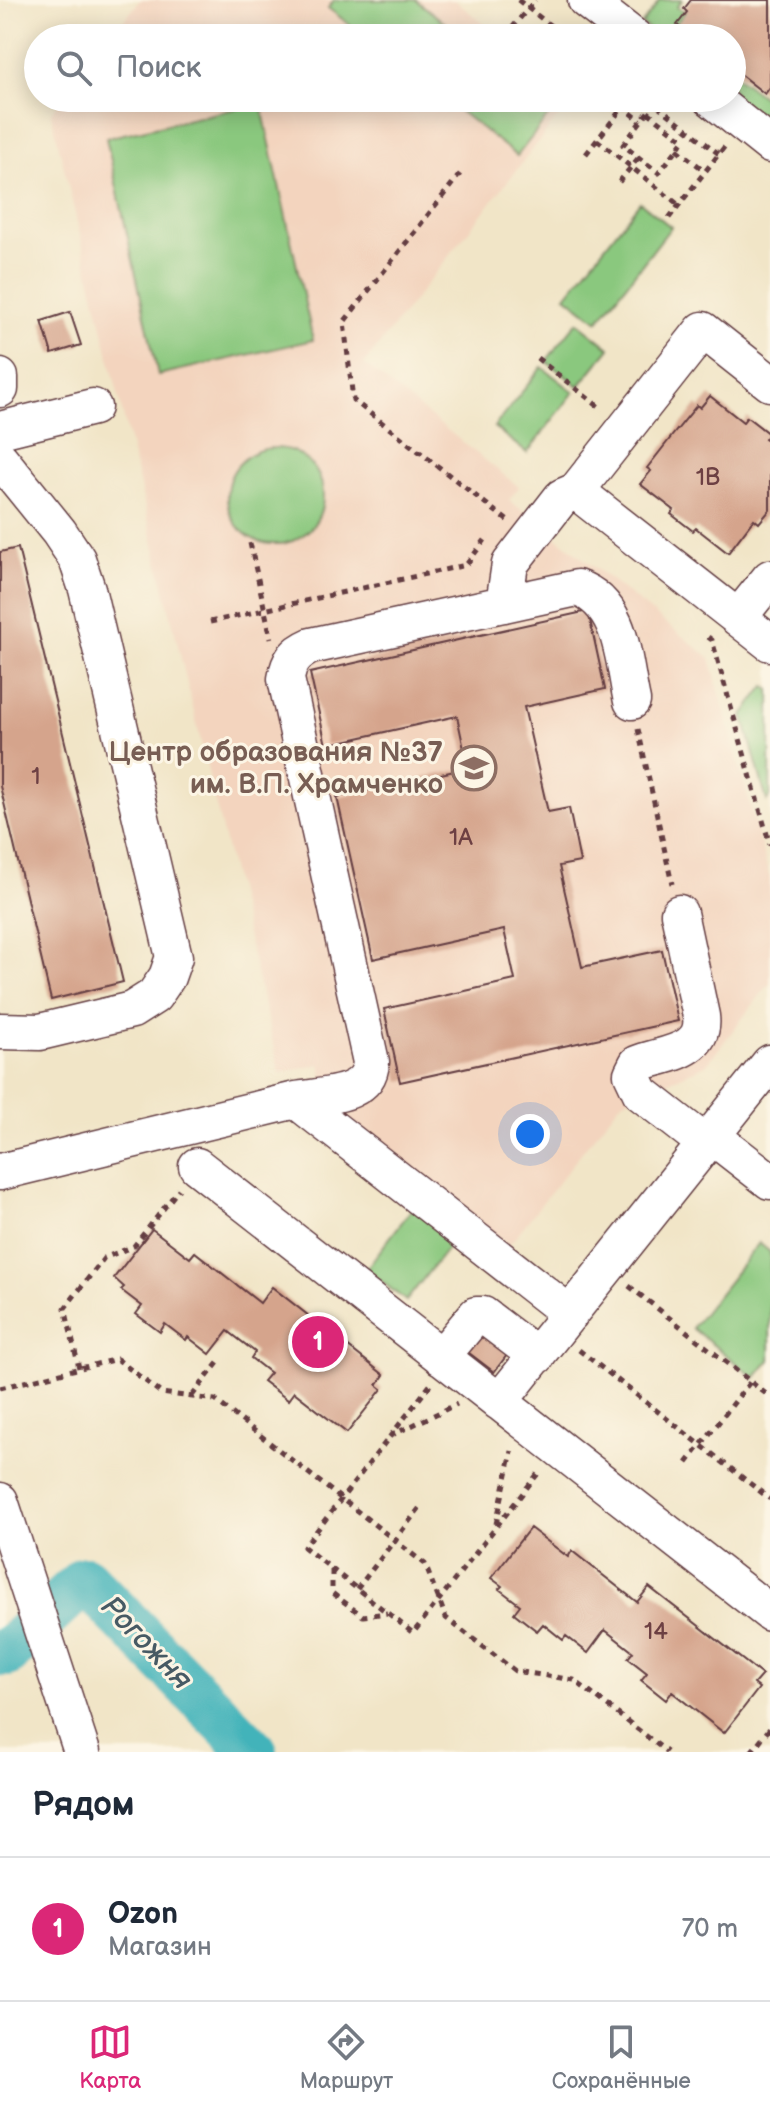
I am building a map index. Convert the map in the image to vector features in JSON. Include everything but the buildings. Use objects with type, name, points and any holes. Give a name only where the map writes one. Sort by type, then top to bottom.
[{"type":"street","points":[[586,0],[630,21]]},
{"type":"street","points":[[729,112],[757,134]]},
{"type":"street","points":[[504,604],[516,528],[576,491],[703,330],[770,383]]},
{"type":"street","points":[[0,377],[0,389]]},
{"type":"street","points":[[0,430],[93,407]]},
{"type":"street","points":[[0,459],[77,559],[87,589],[174,957],[167,977],[154,996],[132,1010],[40,1032],[0,1031]]},
{"type":"street","points":[[576,491],[770,643]]},
{"type":"street","points":[[738,618],[770,578]]},
{"type":"street","points":[[0,1172],[357,1088],[365,1082],[371,1062],[286,679],[288,665],[298,652],[311,646],[577,588],[591,595],[612,616],[632,701]]},
{"type":"street","points":[[679,913],[701,1028],[686,1048],[637,1064],[632,1074],[641,1093],[770,1181]]},
{"type":"street","points":[[483,1401],[554,1334],[770,1063]]},
{"type":"street","points":[[296,1100],[554,1334]]},
{"type":"street","points":[[197,1166],[445,1359],[483,1401],[558,1448],[770,1613]]},
{"type":"street","points":[[445,1359],[476,1315],[554,1334]]},
{"type":"street","points":[[0,1501],[82,1752]]},
{"type":"path","points":[[518,0],[549,24]]},
{"type":"path","points":[[515,24],[535,0]]},
{"type":"path","points":[[543,19],[546,24]]},
{"type":"path","points":[[586,154],[619,112]]},
{"type":"path","points":[[629,112],[641,121]]},
{"type":"path","points":[[648,112],[664,125],[684,140],[659,173],[623,145],[648,112]]},
{"type":"path","points":[[666,112],[719,154]]},
{"type":"path","points":[[664,125],[671,116]]},
{"type":"path","points":[[669,218],[719,154],[757,134]]},
{"type":"path","points":[[597,140],[679,205]]},
{"type":"path","points":[[677,149],[705,171]]},
{"type":"path","points":[[619,182],[639,157]]},
{"type":"path","points":[[210,622],[466,565],[516,528],[353,400],[344,322],[460,174]]},
{"type":"path","points":[[537,358],[626,428]]},
{"type":"path","points":[[250,543],[274,650],[288,665]]},
{"type":"path","points":[[699,630],[712,640],[770,845]]},
{"type":"path","points":[[632,701],[679,913]]},
{"type":"path","points":[[79,1368],[65,1308],[104,1258],[134,1246],[197,1166]]},
{"type":"path","points":[[606,1268],[770,1397]]},
{"type":"path","points":[[554,1334],[770,1499]]},
{"type":"path","points":[[0,1388],[117,1359],[161,1393],[215,1400],[425,1564],[446,1618],[515,1671],[574,1680],[667,1752]]},
{"type":"path","points":[[192,1397],[221,1359]]},
{"type":"path","points":[[445,1359],[390,1437],[304,1547],[387,1613],[413,1633],[558,1448]]},
{"type":"path","points":[[687,1463],[750,1382]]},
{"type":"path","points":[[390,1437],[483,1401]]},
{"type":"path","points":[[495,1529],[515,1438]]},
{"type":"path","points":[[357,1589],[421,1506]]},
{"type":"path","points":[[332,1569],[332,1593],[363,1616],[387,1613]]},
{"type":"path","points":[[751,1752],[768,1731]]},
{"type":"shaded area","points":[[140,0],[454,0],[484,24],[121,24]]},
{"type":"shaded area","name":"Центр образования №37 им. В.П. Храмченко","points":[[562,112],[364,364],[519,487],[509,500],[710,658],[770,879],[770,983],[706,1065],[622,1101],[509,1245],[328,1103],[320,1064],[280,1073],[51,113]]},
{"type":"green space","points":[[334,0],[416,0],[445,23],[349,24],[328,8]]},
{"type":"green space","points":[[660,0],[682,0],[677,7],[685,12],[676,24],[642,24]]},
{"type":"green space","points":[[746,84],[766,99],[770,95],[770,124],[746,106]]},
{"type":"green space","points":[[221,112],[263,112],[313,340],[158,375],[106,138]]},
{"type":"green space","points":[[461,112],[551,112],[517,156]]},
{"type":"green space","points":[[640,202],[671,227],[598,321],[566,296]]},
{"type":"green space","points":[[577,322],[610,348],[579,386],[546,361]]},
{"type":"green space","points":[[542,367],[574,392],[527,453],[494,427]]},
{"type":"green space","points":[[275,448],[293,451],[309,462],[320,478],[323,496],[320,514],[309,530],[293,541],[275,544],[257,541],[241,530],[230,514],[227,496],[230,478],[241,462],[257,451]]},
{"type":"green space","points":[[765,686],[770,690],[770,797],[767,801],[743,715]]},
{"type":"green space","points":[[415,1205],[456,1237],[406,1301],[366,1269]]},
{"type":"green space","points":[[759,1243],[770,1252],[770,1360],[755,1378],[692,1328]]},
{"type":"waterway","name":"Рогожня","points":[[0,1652],[6,1653],[85,1580],[254,1752]]},
{"type":"place","name":"Центр образования №37 им. В.П. Храмченко","points":[[474,768]]},
{"type":"place","name":"Ozon","points":[[318,1342]]}]
